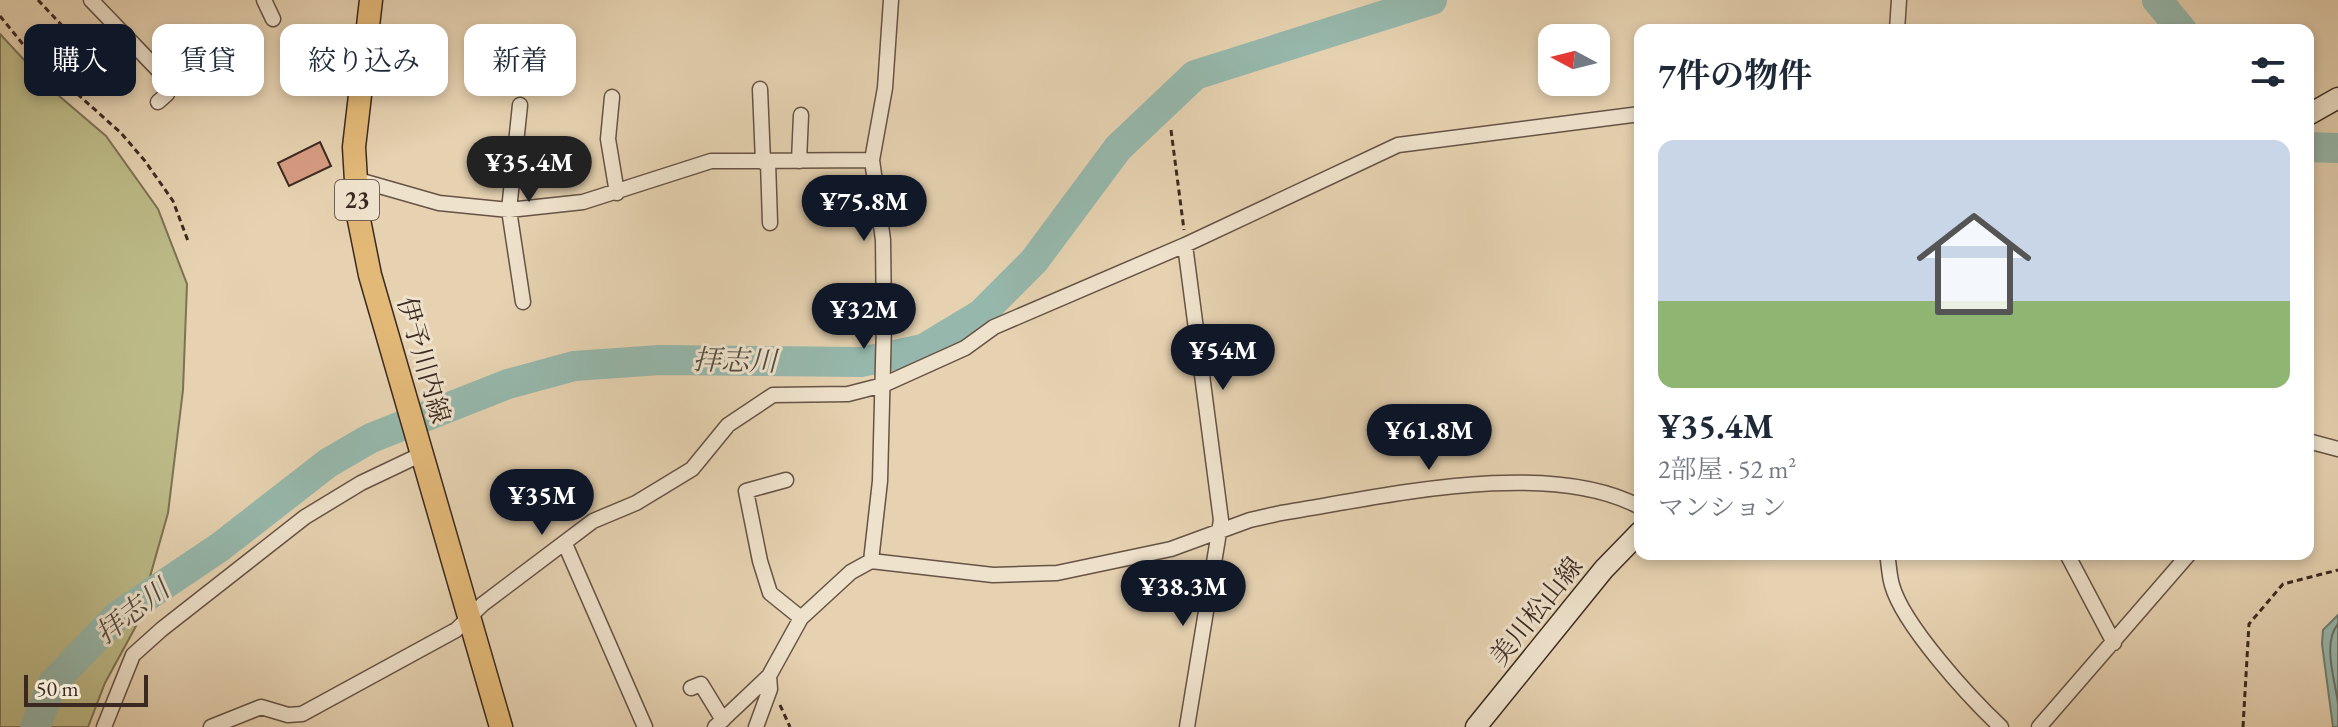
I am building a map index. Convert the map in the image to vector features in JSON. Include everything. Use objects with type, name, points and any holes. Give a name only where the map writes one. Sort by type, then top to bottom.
[{"type":"main road","name":"伊予川内線","points":[[371,0],[355,116],[355,179],[370,275],[501,727]]},
{"type":"main road","points":[[2314,112],[2338,98]]},
{"type":"main road","name":"美川松山線","points":[[1476,727],[1595,580],[1634,538]]},
{"type":"street","points":[[91,0],[162,74],[169,86],[167,94],[158,102]]},
{"type":"street","points":[[264,0],[273,19]]},
{"type":"street","points":[[871,561],[880,481],[884,324],[883,240],[872,160],[885,88],[891,0]]},
{"type":"street","points":[[1897,24],[1899,0]]},
{"type":"street","points":[[760,89],[770,223]]},
{"type":"street","points":[[612,97],[608,139],[617,193]]},
{"type":"street","points":[[520,105],[509,210],[523,302]]},
{"type":"street","points":[[799,161],[801,115]]},
{"type":"street","points":[[211,727],[261,707],[295,715],[324,705],[456,630],[593,521],[636,503],[692,469],[728,425],[758,402],[773,395],[848,394],[883,382],[965,348],[994,327],[1185,245],[1398,145],[1634,115]]},
{"type":"street","points":[[355,179],[439,203],[509,210],[583,202],[711,161],[872,160]]},
{"type":"street","points":[[1185,245],[1221,520],[1187,727]]},
{"type":"street","points":[[2314,443],[2338,449]]},
{"type":"street","points":[[104,727],[133,655],[143,646],[305,517],[421,450]]},
{"type":"street","points":[[786,480],[746,491],[760,561],[770,593],[801,618]]},
{"type":"street","points":[[691,688],[701,684],[719,723],[769,676],[801,618],[851,572],[871,561],[993,575],[1057,573],[1129,560],[1217,535],[1250,520],[1281,513],[1500,481],[1570,486],[1634,505]]},
{"type":"street","points":[[565,544],[645,727]]},
{"type":"street","points":[[1888,560],[1891,585],[1911,620],[1938,657],[2001,727]]},
{"type":"street","points":[[2070,560],[2114,643]]},
{"type":"street","points":[[2039,727],[2184,560]]},
{"type":"street","points":[[756,727],[770,689],[769,676]]},
{"type":"path","points":[[38,0],[61,24]]},
{"type":"path","points":[[0,16],[36,59],[121,133],[145,161],[173,201],[188,241]]},
{"type":"path","points":[[1171,130],[1185,245]]},
{"type":"path","points":[[2243,727],[2249,624],[2283,584],[2338,570]]},
{"type":"shaded area","points":[[0,34],[24,60],[24,96],[59,96],[106,136],[158,209],[187,284],[183,390],[168,513],[136,626],[105,683],[88,727],[0,727]]},
{"type":"water","points":[[2338,615],[2338,727],[2333,727],[2322,644],[2323,630]]},
{"type":"building","points":[[320,142],[331,166],[289,186],[278,163]]},
{"type":"waterway","name":"拝志川","points":[[35,727],[53,683],[116,617],[220,547],[328,463],[371,438],[508,384],[574,366],[660,360],[861,362],[923,349],[981,314],[1034,261],[1118,148],[1195,75],[1432,0]]},
{"type":"waterway","name":"拝志川","points":[[2157,0],[2177,24]]},
{"type":"waterway","name":"拝志川","points":[[2314,147],[2338,148]]}]
